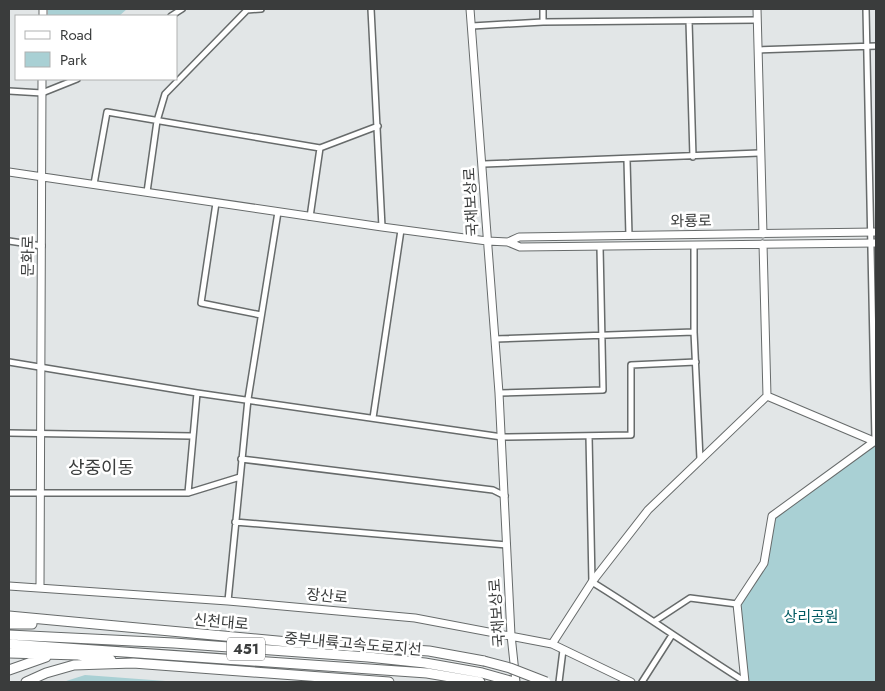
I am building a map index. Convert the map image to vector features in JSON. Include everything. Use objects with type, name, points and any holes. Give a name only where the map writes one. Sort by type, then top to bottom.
[{"type":"highway","name":"신천대로","points":[[9,616],[288,642],[429,651],[510,668],[546,682]]},
{"type":"highway","points":[[9,624],[70,623]]},
{"type":"highway","name":"중부내륙고속도로지선","points":[[9,636],[174,643],[368,657],[425,663],[480,679]]},
{"type":"highway","name":"중부내륙고속도로지선","points":[[9,644],[427,673],[515,682]]},
{"type":"highway","points":[[9,654],[78,655],[133,663],[390,682]]},
{"type":"highway","points":[[9,670],[52,656]]},
{"type":"highway","points":[[26,682],[46,673],[74,665],[133,663]]},
{"type":"main road","name":"국채보상로","points":[[470,9],[484,164],[487,241],[500,393],[506,497],[506,545],[515,682]]},
{"type":"main road","points":[[757,9],[763,234]]},
{"type":"main road","name":"문화로","points":[[40,588],[39,434],[42,80]]},
{"type":"main road","name":"와룡로","points":[[9,172],[401,230],[508,242],[520,247],[874,243]]},
{"type":"main road","name":"와룡로","points":[[508,242],[519,236],[874,232]]},
{"type":"main road","points":[[552,644],[592,582],[648,510],[767,396],[763,244]]},
{"type":"main road","points":[[767,396],[876,442]]},
{"type":"main road","points":[[745,682],[737,604],[764,563],[772,516],[841,464],[876,442]]},
{"type":"main road","name":"장산로","points":[[9,586],[228,601],[416,618],[552,644],[632,682]]},
{"type":"street","points":[[147,192],[157,121],[165,94],[247,9],[260,9]]},
{"type":"street","points":[[371,9],[382,227]]},
{"type":"street","points":[[543,9],[543,22]]},
{"type":"street","points":[[866,9],[874,232],[876,442]]},
{"type":"street","points":[[472,26],[543,22],[757,20]]},
{"type":"street","points":[[690,21],[693,156]]},
{"type":"street","points":[[758,50],[876,46]]},
{"type":"street","points":[[9,91],[42,93],[74,80]]},
{"type":"street","points":[[94,184],[107,112],[320,148],[378,126]]},
{"type":"street","points":[[310,217],[320,148]]},
{"type":"street","points":[[484,164],[627,160],[760,153]]},
{"type":"street","points":[[627,160],[629,236]]},
{"type":"street","points":[[216,203],[201,303],[261,315]]},
{"type":"street","points":[[228,601],[248,399],[278,212]]},
{"type":"street","points":[[373,418],[401,230]]},
{"type":"street","points":[[9,241],[42,246]]},
{"type":"street","points":[[694,245],[694,332],[700,459]]},
{"type":"street","points":[[500,393],[603,390],[600,247]]},
{"type":"street","points":[[495,339],[694,332]]},
{"type":"street","points":[[9,362],[197,393],[502,437],[631,435],[631,365],[696,362]]},
{"type":"street","points":[[188,493],[197,393]]},
{"type":"street","points":[[9,434],[192,436]]},
{"type":"street","points":[[589,436],[592,582],[655,621],[672,635],[745,682]]},
{"type":"street","points":[[241,459],[493,490],[506,497]]},
{"type":"street","points":[[9,493],[188,493],[240,476]]},
{"type":"street","points":[[235,522],[506,545]]},
{"type":"street","points":[[655,621],[690,598],[737,604]]},
{"type":"street","points":[[642,682],[672,635]]},
{"type":"street","points":[[559,682],[563,650]]},
{"type":"green space","points":[[48,9],[127,9],[120,15],[48,15]]},
{"type":"green space","name":"상리공원","points":[[873,446],[876,446],[876,682],[747,682],[740,604],[767,564],[774,517]]},
{"type":"green space","points":[[85,675],[179,682],[63,682]]},
{"type":"district","name":"상중이동","points":[[101,468]]}]
